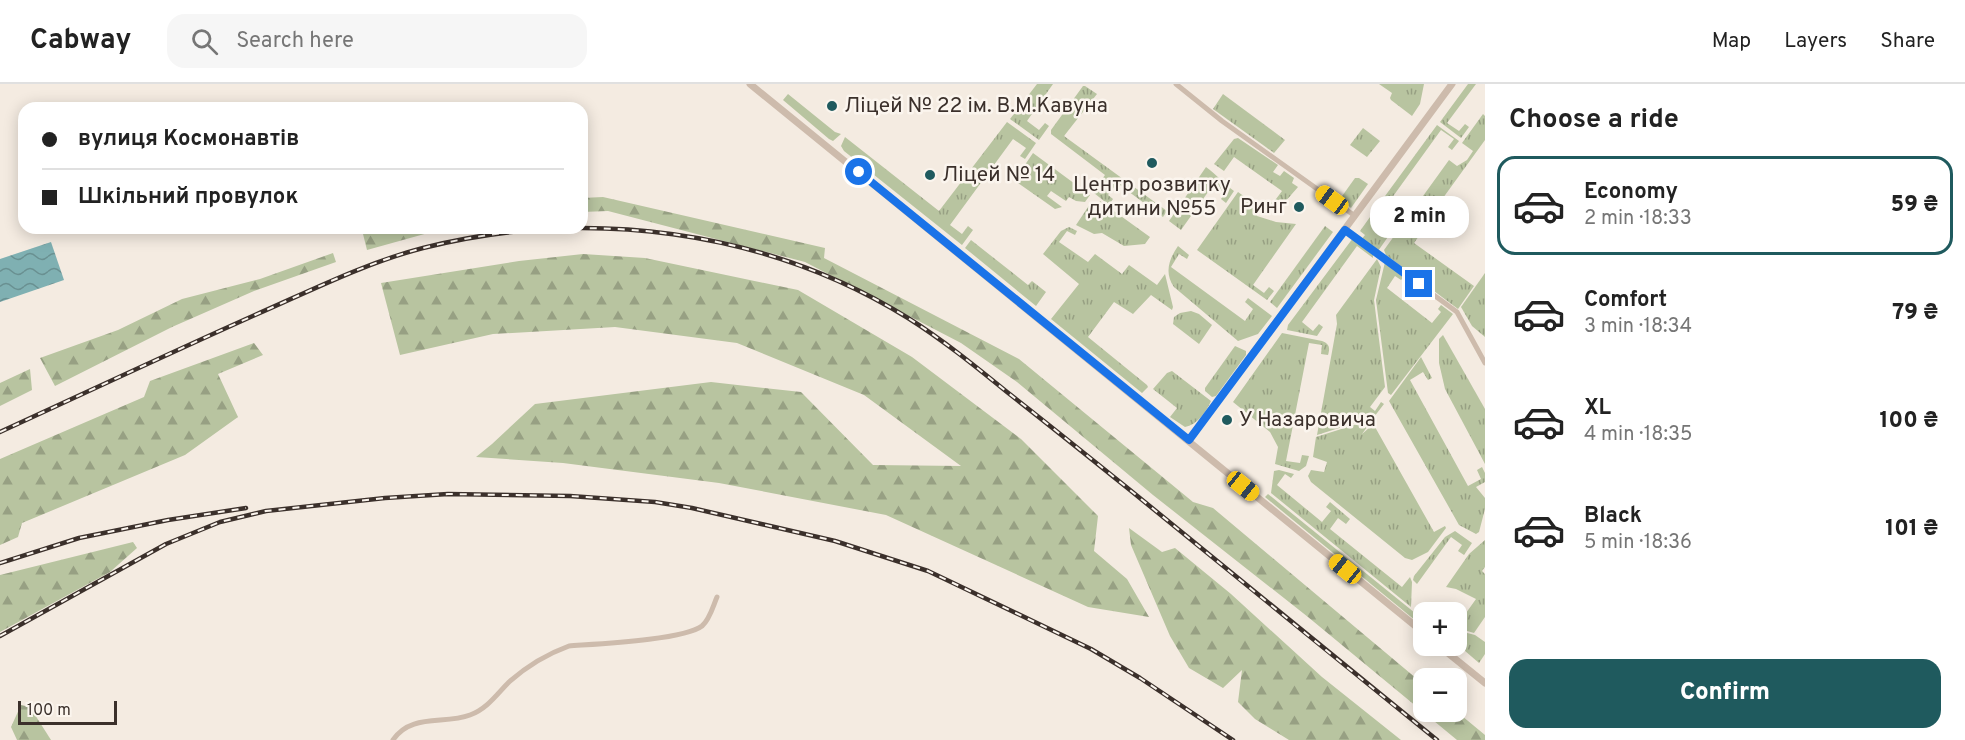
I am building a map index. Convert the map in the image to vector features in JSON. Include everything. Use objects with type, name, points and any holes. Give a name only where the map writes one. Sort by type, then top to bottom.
[{"type":"street","points":[[750,84],[1413,624]]},
{"type":"street","points":[[1176,84],[1222,121],[1355,216]]},
{"type":"street","points":[[1189,440],[1452,84]]},
{"type":"street","points":[[1345,230],[1457,312],[1485,363]]},
{"type":"street","points":[[393,740],[400,731],[418,723],[461,718],[480,711],[519,675],[557,650],[569,646],[652,639],[699,628],[707,620],[717,597]]},
{"type":"street","points":[[1452,656],[1485,683]]},
{"type":"green space","points":[[1037,84],[1053,84],[1027,121],[1039,130],[1045,123],[1049,126],[1039,140],[1010,119]]},
{"type":"green space","points":[[1379,84],[1424,84],[1420,104],[1412,116],[1391,100],[1392,93]]},
{"type":"green space","points":[[1468,84],[1476,84],[1447,123],[1459,131],[1465,124],[1469,127],[1461,138],[1440,122]]},
{"type":"green space","points":[[1083,86],[1097,94],[1064,136],[1167,211],[1163,217],[1117,183],[1108,195],[1113,199],[1109,205],[1089,189],[1092,184],[1096,187],[1105,175],[1051,134],[1051,130]]},
{"type":"green space","points":[[788,94],[835,132],[841,134],[833,141],[829,139],[783,100]]},
{"type":"green space","points":[[1223,94],[1285,140],[1274,153],[1213,109]]},
{"type":"green space","points":[[1483,114],[1485,116],[1485,140],[1422,227],[1424,229],[1414,243],[1474,286],[1458,309],[1386,255],[1384,250],[1449,160],[1457,166],[1467,160],[1473,151],[1462,143]]},
{"type":"green space","points":[[1007,122],[1036,143],[1025,159],[1020,156],[1026,148],[1013,139],[950,225],[962,234],[968,226],[973,230],[962,245],[844,151],[841,146],[845,137],[939,211]]},
{"type":"green space","points":[[1437,125],[1459,141],[1452,150],[1448,147],[1454,139],[1441,130],[1386,206],[1398,215],[1404,207],[1409,210],[1399,224],[1377,207]]},
{"type":"green space","points":[[1363,128],[1380,141],[1367,157],[1350,145]]},
{"type":"green space","points":[[1238,138],[1278,165],[1273,172],[1280,176],[1284,171],[1294,178],[1292,183],[1298,187],[1279,206],[1264,205],[1267,200],[1273,203],[1282,191],[1234,157],[1224,171],[1214,164],[1234,139]]},
{"type":"green space","points":[[1033,153],[1090,195],[1085,202],[1069,197],[1066,201],[1051,191],[1047,196],[1062,207],[1055,209],[1018,183],[1016,178]]},
{"type":"green space","points":[[1206,167],[1234,191],[1226,203],[1221,199],[1225,193],[1213,185],[1181,230],[1169,221]]},
{"type":"green space","points":[[1355,178],[1368,184],[1351,208],[1340,199]]},
{"type":"green space","points":[[1238,192],[1259,207],[1257,216],[1276,222],[1296,224],[1253,285],[1264,293],[1269,287],[1274,291],[1267,300],[1197,250]]},
{"type":"green space","points":[[603,197],[825,248],[824,258],[1019,359],[1193,502],[1213,508],[1413,676],[1413,704],[1308,617],[1153,495],[1017,382],[961,343],[805,262],[608,211],[588,212],[588,198]]},
{"type":"green space","points":[[1100,201],[1150,237],[1145,244],[1124,246],[1102,233],[1094,234],[1076,225],[1090,204],[1096,208]]},
{"type":"green space","points":[[1375,210],[1395,227],[1378,251],[1361,240],[1365,235],[1360,231]]},
{"type":"green space","points":[[1325,226],[1333,232],[1277,308],[1270,302]]},
{"type":"green space","points":[[1069,227],[1077,231],[1075,235],[1067,231],[1059,242],[1088,262],[1095,254],[1122,274],[1129,265],[1157,285],[1165,274],[1172,310],[1151,295],[1133,314],[1114,302],[1088,337],[1147,385],[1148,387],[1142,393],[1051,319],[1079,284],[1043,254],[1061,231]]},
{"type":"green space","points":[[363,234],[424,234],[367,250]]},
{"type":"green space","points":[[1353,238],[1373,253],[1373,258],[1357,246],[1302,322],[1313,331],[1319,324],[1323,327],[1317,336],[1287,330],[1288,325]]},
{"type":"green space","points":[[971,240],[1028,285],[1032,281],[1046,292],[1036,306],[965,248]]},
{"type":"green space","points":[[1178,246],[1189,255],[1187,259],[1179,254],[1171,267],[1245,321],[1253,309],[1245,302],[1248,298],[1272,316],[1258,334],[1238,341],[1174,287],[1168,271],[1172,256]]},
{"type":"green space","points":[[333,253],[336,262],[254,291],[172,327],[55,386],[40,358],[118,330],[182,299],[260,279]]},
{"type":"green space","points":[[583,254],[645,258],[798,290],[912,357],[1021,439],[1098,516],[1094,551],[1127,579],[1149,617],[1088,607],[886,515],[719,483],[563,463],[476,457],[535,404],[711,382],[801,392],[873,465],[961,466],[864,395],[737,343],[615,327],[493,334],[400,355],[381,283],[519,261]]},
{"type":"green space","points":[[1377,259],[1381,267],[1374,300],[1385,387],[1370,407],[1375,411],[1381,402],[1384,404],[1374,417],[1317,435],[1337,324],[1336,315]]},
{"type":"green space","points":[[1385,262],[1404,277],[1401,280],[1395,276],[1387,288],[1432,323],[1441,312],[1438,309],[1441,305],[1453,314],[1391,395],[1388,393],[1376,300]]},
{"type":"green space","points":[[1485,273],[1485,337],[1472,326],[1461,307]]},
{"type":"green space","points":[[1191,311],[1199,314],[1212,325],[1199,344],[1173,324],[1174,317]]},
{"type":"green space","points":[[1282,333],[1322,341],[1327,343],[1329,348],[1328,355],[1321,354],[1322,345],[1309,343],[1286,461],[1300,463],[1302,455],[1309,456],[1306,466],[1299,471],[1275,464],[1278,447],[1270,432],[1233,402]]},
{"type":"green space","points":[[1443,335],[1485,409],[1485,464],[1445,389],[1439,363],[1439,339]]},
{"type":"green space","points":[[254,343],[263,355],[218,374],[238,417],[185,455],[22,523],[18,537],[0,545],[0,459],[144,397],[150,381]]},
{"type":"green space","points":[[1235,346],[1246,351],[1246,355],[1216,396],[1212,397],[1205,391],[1205,388]]},
{"type":"green space","points":[[1421,357],[1432,378],[1428,380],[1423,372],[1410,380],[1468,486],[1481,479],[1477,470],[1482,467],[1485,473],[1485,482],[1476,487],[1485,498],[1485,509],[1479,532],[1476,534],[1459,525],[1389,401]]},
{"type":"green space","points":[[30,369],[32,390],[0,406],[0,383]]},
{"type":"green space","points":[[1172,371],[1211,401],[1201,417],[1189,426],[1185,427],[1170,417],[1177,408],[1153,389],[1167,373]]},
{"type":"green space","points":[[1373,419],[1362,434],[1369,428],[1375,427],[1434,532],[1445,526],[1446,528],[1428,552],[1412,560],[1405,558],[1311,482],[1308,476],[1311,470],[1324,472],[1327,462],[1313,457],[1316,437]]},
{"type":"green space","points":[[1274,471],[1294,474],[1291,478],[1285,474],[1277,485],[1322,522],[1331,511],[1326,507],[1330,502],[1350,519],[1346,524],[1338,518],[1330,529],[1402,587],[1410,577],[1412,582],[1411,607],[1271,493]]},
{"type":"green space","points":[[1268,494],[1413,611],[1413,619],[1265,497]]},
{"type":"green space","points":[[1129,528],[1162,552],[1175,548],[1231,594],[1322,677],[1401,740],[1289,740],[1255,719],[1238,702],[1242,670],[1223,688],[1189,668],[1170,636],[1131,545]]},
{"type":"green space","points":[[1455,531],[1472,543],[1464,555],[1458,551],[1462,545],[1451,537],[1417,584],[1413,580],[1414,576],[1445,537]]},
{"type":"green space","points":[[1485,540],[1485,567],[1482,571],[1485,574],[1485,617],[1474,633],[1467,631],[1467,612],[1476,599],[1456,589],[1446,587],[1469,554]]},
{"type":"green space","points":[[133,542],[137,548],[110,572],[0,632],[0,575]]},
{"type":"green space","points":[[1467,633],[1485,642],[1485,654],[1479,663],[1467,653]]},
{"type":"green space","points":[[21,705],[30,707],[51,740],[17,740],[11,727]]},
{"type":"green space","points":[[1467,720],[1485,735],[1485,740],[1457,740],[1435,722],[1467,722]]},
{"type":"water","points":[[51,242],[64,280],[0,302],[0,259]]},
{"type":"railway","points":[[588,229],[673,234],[735,246],[795,264],[853,288],[908,318],[971,363],[1437,740]]},
{"type":"railway","points":[[0,432],[191,344],[380,261],[423,248],[503,234]]},
{"type":"railway","points":[[0,636],[166,544],[220,522],[266,511],[385,498],[448,494],[570,496],[655,502],[692,508],[835,541],[928,571],[1091,649],[1140,678],[1233,740]]},
{"type":"railway","points":[[0,563],[79,538],[168,520],[246,508]]},
{"type":"place","name":"Ліцей № 22 ім. В.М.Кавуна","points":[[832,106]]},
{"type":"place","name":"Центр розвитку дитини №55","points":[[1152,163]]},
{"type":"place","name":"Ліцей № 14","points":[[930,175]]},
{"type":"place","name":"Ринг","points":[[1299,207]]},
{"type":"place","name":"У Назаровича","points":[[1227,420]]},
{"type":"route","points":[[859,172],[1189,440],[1345,230],[1419,284]]}]
